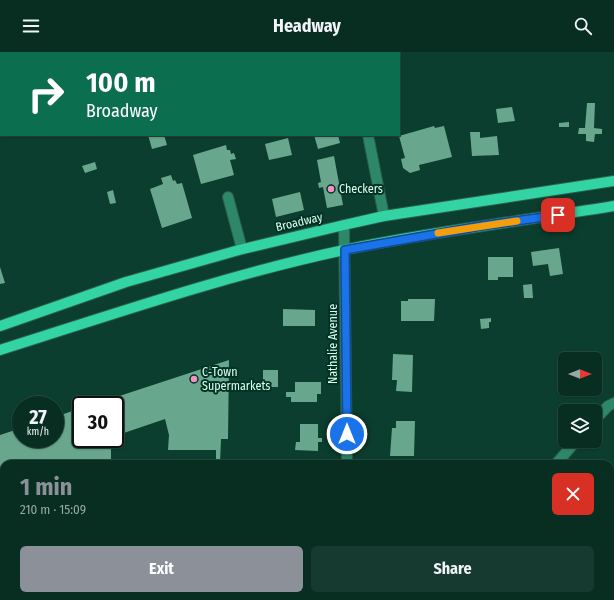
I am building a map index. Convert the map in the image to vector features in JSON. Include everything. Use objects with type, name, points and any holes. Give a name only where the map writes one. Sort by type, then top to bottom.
[{"type":"main road","name":"Broadway","points":[[0,326],[126,282],[242,249],[384,216],[614,181]]},
{"type":"main road","points":[[0,350],[227,278],[345,250],[481,226],[614,206]]},
{"type":"street","points":[[368,136],[384,216]]},
{"type":"street","points":[[228,197],[242,249]]},
{"type":"street","name":"Nathalie Avenue","points":[[344,225],[347,460]]},
{"type":"street","points":[[602,412],[608,406],[614,403]]},
{"type":"street","points":[[559,460],[570,448]]},
{"type":"building","points":[[587,103],[595,103],[594,128],[602,129],[602,134],[595,134],[594,142],[586,141],[586,134],[578,134],[579,128],[585,128]]},
{"type":"building","points":[[512,107],[515,121],[498,123],[496,109]]},
{"type":"building","points":[[569,122],[569,127],[559,127],[559,123]]},
{"type":"building","points":[[434,126],[435,128],[444,126],[452,157],[419,165],[420,170],[410,173],[403,168],[401,159],[405,158],[400,136]]},
{"type":"building","points":[[470,132],[480,132],[480,138],[497,136],[499,155],[472,156]]},
{"type":"building","points":[[148,136],[164,136],[167,145],[152,149]]},
{"type":"building","points":[[314,136],[338,136],[340,143],[318,149]]},
{"type":"building","points":[[288,138],[292,155],[269,160],[265,144]]},
{"type":"building","points":[[226,145],[227,150],[230,150],[231,154],[234,153],[236,159],[230,160],[234,175],[201,184],[193,155]]},
{"type":"building","points":[[334,156],[343,205],[327,208],[323,187],[319,188],[318,183],[321,182],[317,160]]},
{"type":"building","points":[[95,162],[97,169],[85,173],[82,166]]},
{"type":"building","points":[[171,175],[173,181],[175,180],[177,184],[182,183],[192,218],[162,228],[150,189],[163,184],[161,178]]},
{"type":"building","points":[[113,190],[116,203],[110,204],[107,192]]},
{"type":"building","points":[[300,192],[304,210],[276,217],[272,199]]},
{"type":"building","points":[[559,248],[563,274],[550,276],[548,264],[533,266],[531,252]]},
{"type":"building","points":[[488,257],[513,257],[513,277],[498,277],[498,280],[488,280]]},
{"type":"building","points":[[0,267],[5,283],[0,284]]},
{"type":"building","points":[[532,284],[533,298],[524,298],[523,285]]},
{"type":"building","points":[[408,299],[435,299],[434,321],[401,321],[401,301],[408,301]]},
{"type":"building","points":[[283,309],[315,310],[315,326],[283,326]]},
{"type":"building","points":[[491,318],[489,328],[481,329],[480,319]]},
{"type":"building","points":[[393,354],[413,355],[412,392],[396,391],[397,380],[392,380]]},
{"type":"building","points":[[229,360],[228,439],[221,439],[220,460],[216,460],[216,450],[168,450],[169,435],[165,419],[124,433],[124,396],[119,396]]},
{"type":"building","points":[[263,370],[278,370],[278,387],[263,387]]},
{"type":"building","points":[[295,382],[321,382],[321,394],[317,394],[317,402],[291,402],[291,397],[286,397],[286,392],[295,392]]},
{"type":"building","points":[[72,411],[72,448],[111,448],[111,460],[0,460],[0,435],[12,431],[12,448],[64,448],[64,414]]},
{"type":"building","points":[[396,421],[415,421],[414,456],[390,456],[392,428],[396,428]]},
{"type":"building","points":[[300,424],[318,424],[318,438],[322,438],[322,442],[318,442],[318,451],[295,450],[296,442],[300,442]]},
{"type":"slow traffic","points":[[438,233],[517,221]]},
{"type":"place","name":"Checkers","points":[[331,189]]},
{"type":"place","name":"C‑Town Supermarkets","points":[[194,379]]},
{"type":"route","points":[[347,434],[345,250],[481,226],[558,215]]}]
